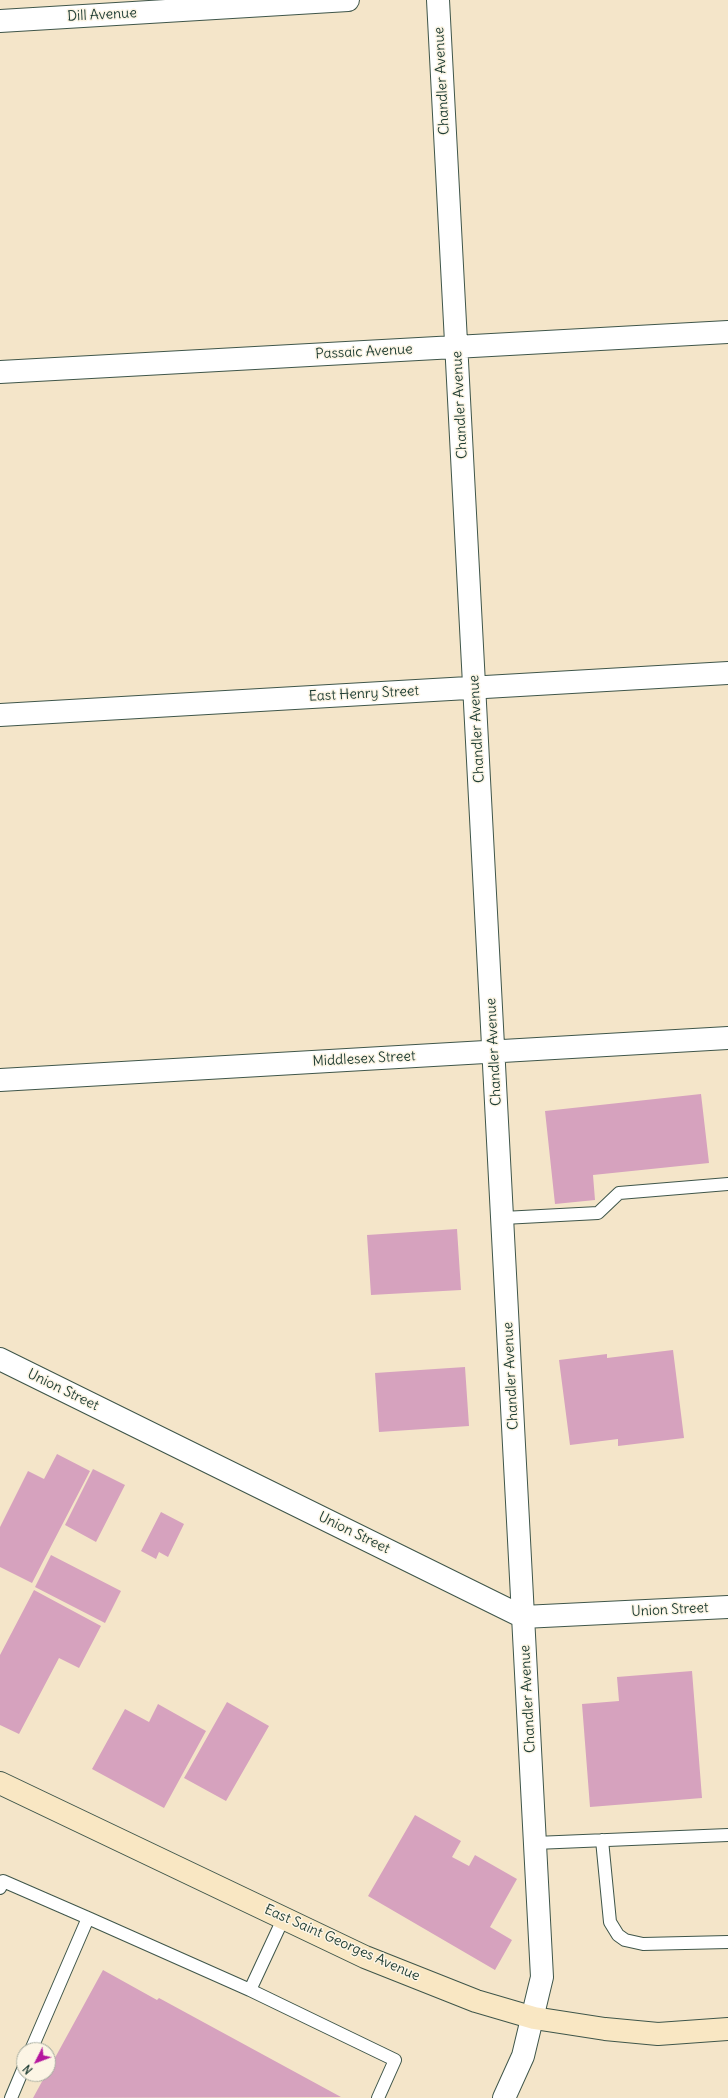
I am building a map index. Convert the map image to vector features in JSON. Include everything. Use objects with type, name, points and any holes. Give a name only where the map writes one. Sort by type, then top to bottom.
[{"type":"main road","name":"East Saint Georges Avenue","points":[[0,1783],[284,1917],[365,1957],[476,2001],[534,2018],[605,2029],[658,2034],[728,2029]]},
{"type":"street","name":"Dill Avenue","points":[[0,21],[348,0]]},
{"type":"street","name":"Chandler Avenue","points":[[438,0],[542,1977],[534,2018],[523,2056],[504,2098]]},
{"type":"street","name":"Passaic Avenue","points":[[0,372],[728,332]]},
{"type":"street","name":"East Henry Street","points":[[0,715],[728,673]]},
{"type":"street","name":"Middlesex Street","points":[[0,1080],[728,1038]]},
{"type":"street","name":"Union Street","points":[[0,1359],[523,1617],[728,1607]]},
{"type":"lane","points":[[503,1218],[598,1213],[619,1193],[728,1184]]},
{"type":"lane","points":[[535,1843],[728,1835]]},
{"type":"lane","points":[[602,1840],[610,1922],[618,1935],[625,1940],[643,1944],[728,1942]]},
{"type":"lane","points":[[0,1888],[3,1881],[88,1918],[250,1990],[395,2060],[378,2098]]},
{"type":"lane","points":[[250,1990],[284,1917]]},
{"type":"lane","points":[[34,2042],[88,1918]]},
{"type":"lane","points":[[11,2098],[18,2082]]},
{"type":"building","points":[[701,1094],[709,1163],[593,1175],[595,1200],[555,1204],[545,1111]]},
{"type":"building","points":[[457,1229],[461,1290],[371,1295],[367,1235]]},
{"type":"building","points":[[673,1350],[684,1438],[618,1446],[618,1439],[570,1445],[559,1360],[607,1354],[607,1358]]},
{"type":"building","points":[[465,1367],[469,1426],[379,1432],[375,1373]]},
{"type":"building","points":[[57,1454],[90,1471],[32,1583],[0,1567],[0,1527],[28,1471],[44,1479]]},
{"type":"building","points":[[93,1469],[125,1485],[96,1542],[65,1525]]},
{"type":"building","points":[[161,1512],[184,1524],[168,1557],[159,1552],[156,1559],[141,1551]]},
{"type":"building","points":[[51,1555],[121,1591],[105,1623],[35,1587]]},
{"type":"building","points":[[34,1590],[101,1626],[79,1668],[59,1658],[19,1734],[0,1725],[0,1655]]},
{"type":"building","points":[[692,1671],[702,1798],[590,1807],[582,1704],[619,1701],[617,1677]]},
{"type":"building","points":[[227,1702],[269,1726],[226,1801],[184,1778]]},
{"type":"building","points":[[158,1704],[206,1731],[164,1808],[92,1769],[125,1709],[149,1722]]},
{"type":"building","points":[[415,1815],[461,1841],[452,1857],[469,1866],[475,1855],[517,1879],[490,1927],[512,1940],[495,1970],[368,1896]]},
{"type":"building","points":[[103,1970],[157,2000],[159,1998],[341,2097],[33,2098],[42,2082],[56,2082],[56,2056]]}]
